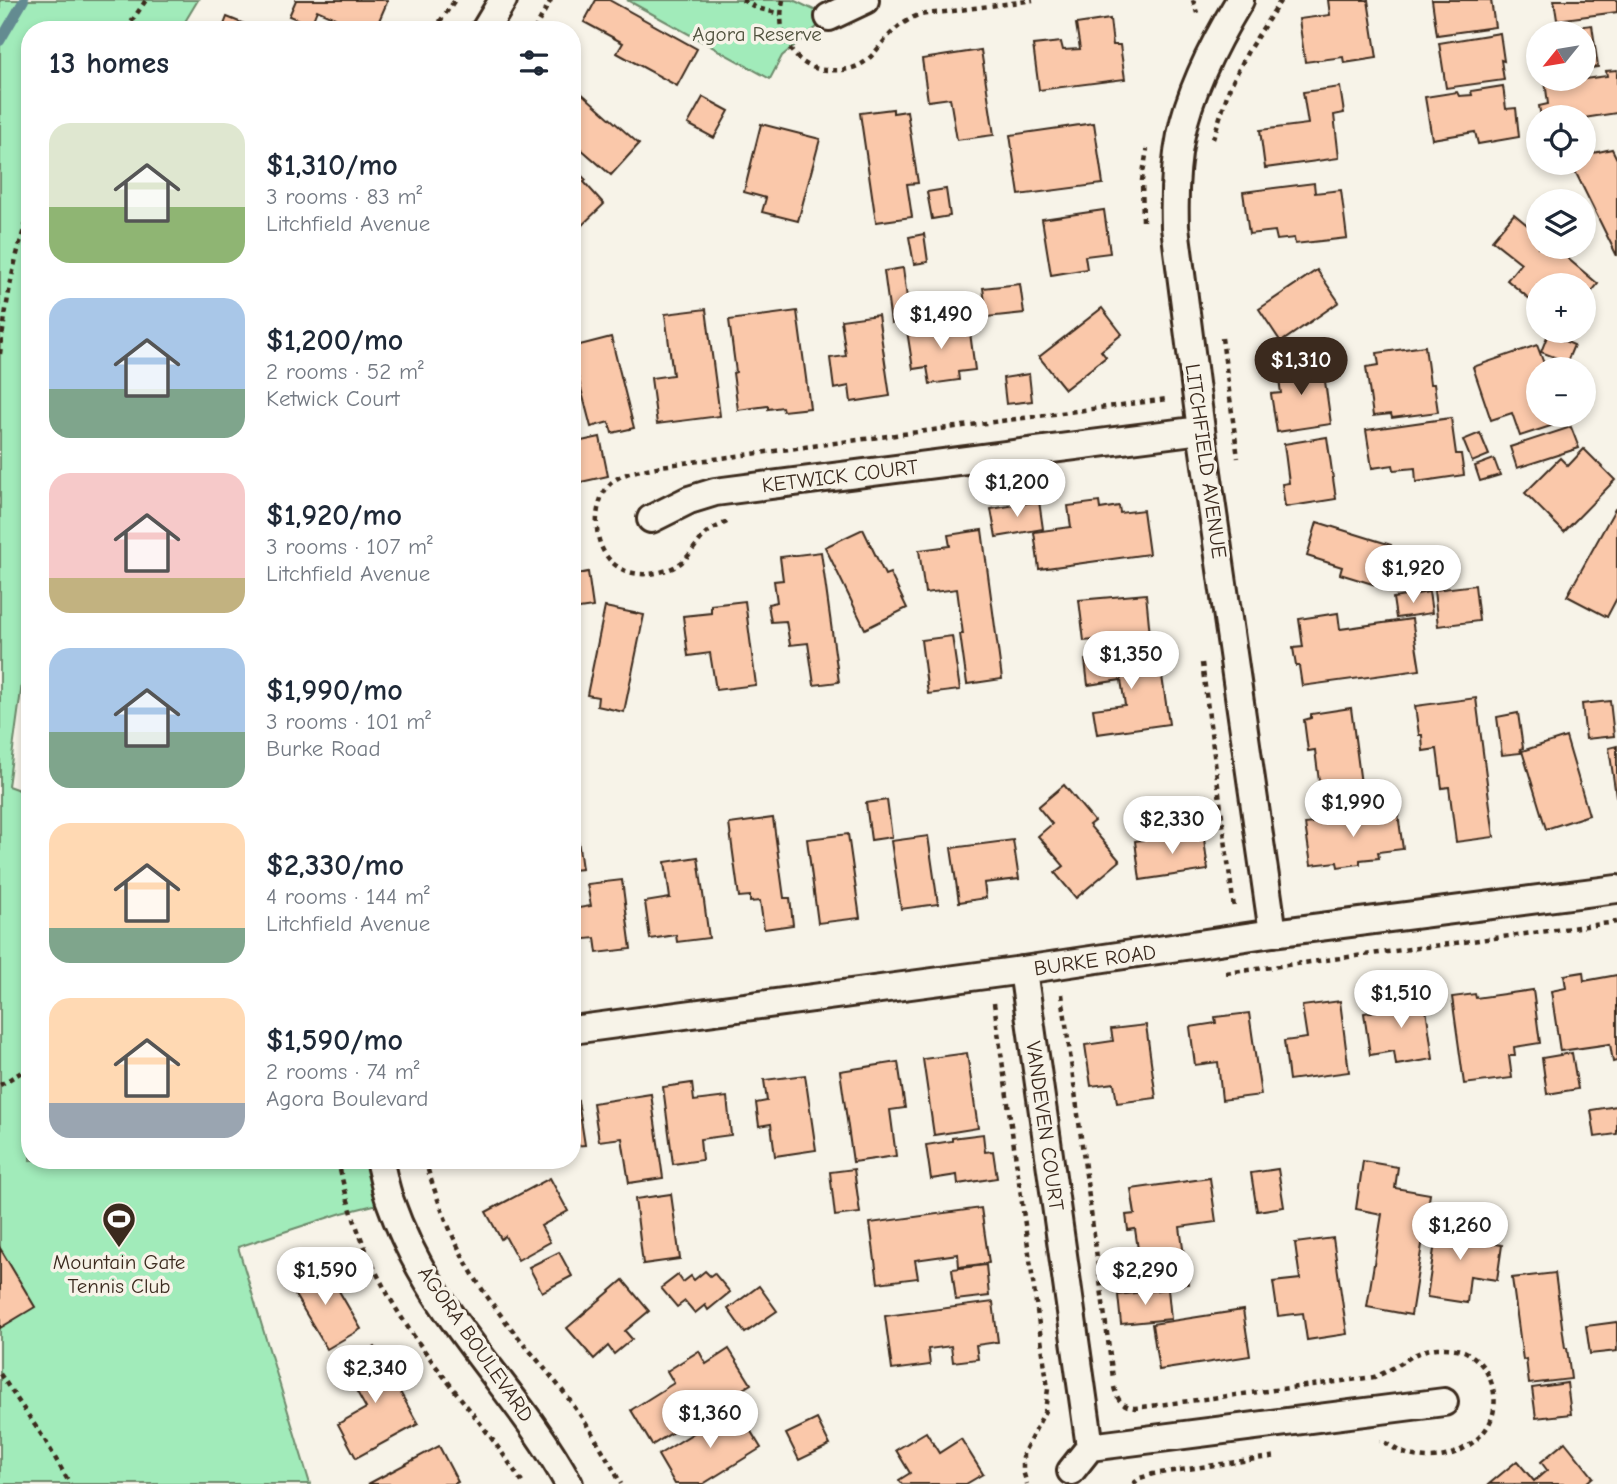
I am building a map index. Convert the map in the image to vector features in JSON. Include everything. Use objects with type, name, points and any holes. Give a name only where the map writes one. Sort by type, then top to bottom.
[{"type":"street","points":[[490,21],[503,0]]},
{"type":"street","points":[[829,17],[865,0]]},
{"type":"street","name":"LITCHFIELD AVENUE","points":[[1240,0],[1203,72],[1181,132],[1175,169],[1175,227],[1201,430],[1273,933]]},
{"type":"street","name":"KETWICK COURT","points":[[651,519],[689,500],[715,492],[1201,430]]},
{"type":"street","name":"BURKE ROAD","points":[[581,1029],[1023,970],[1273,933],[1617,889]]},
{"type":"street","name":"VANDEVEN COURT","points":[[1023,970],[1090,1447]]},
{"type":"street","name":"AGORA BOULEVARD","points":[[381,1169],[390,1200],[423,1272],[443,1305],[525,1413],[569,1484]]},
{"type":"street","points":[[1071,1471],[1090,1447],[1444,1402]]},
{"type":"path","points":[[132,21],[146,0]]},
{"type":"path","points":[[440,21],[455,0]]},
{"type":"path","points":[[539,21],[551,0]]},
{"type":"path","points":[[742,0],[757,8],[780,14]]},
{"type":"path","points":[[783,0],[780,14],[783,33],[790,50],[799,60],[817,70],[835,71],[849,70],[871,58],[894,30],[914,16],[1033,0]]},
{"type":"path","points":[[1193,0],[1198,13]]},
{"type":"path","points":[[1211,146],[1229,89],[1248,51],[1281,0]]},
{"type":"path","points":[[0,354],[6,300],[21,235]]},
{"type":"path","points":[[1220,328],[1239,465]]},
{"type":"path","points":[[1200,652],[1234,908]]},
{"type":"path","points":[[1214,974],[1617,922]]},
{"type":"path","points":[[1062,994],[1115,1390],[1121,1403],[1135,1408],[1374,1377],[1412,1355],[1438,1348],[1463,1351],[1485,1370],[1493,1385],[1494,1410],[1482,1435],[1462,1450],[1440,1458],[1427,1459],[1400,1452],[1382,1441],[1373,1441]]},
{"type":"path","points":[[994,1003],[1048,1389],[1045,1411],[1023,1454],[1023,1471],[1027,1484]]},
{"type":"path","points":[[0,1085],[21,1073]]},
{"type":"path","points":[[341,1169],[360,1239],[392,1302],[523,1484]]},
{"type":"path","points":[[427,1169],[452,1233],[476,1280],[592,1432],[621,1484]]},
{"type":"path","points":[[0,1374],[39,1431],[70,1484]]},
{"type":"path","points":[[1133,1484],[1140,1478],[1153,1474],[1277,1456]]},
{"type":"green space","points":[[0,0],[198,0],[185,21],[21,21],[21,691],[8,786],[21,791],[21,1169],[381,1169],[390,1201],[342,1213],[238,1247],[310,1484],[0,1484]]},
{"type":"green space","name":"Agora Reserve","points":[[627,0],[793,0],[829,17],[782,56],[770,79]]},
{"type":"building","points":[[296,0],[388,0],[379,21],[334,21],[335,18],[317,10],[313,21],[301,21],[289,16]]},
{"type":"building","points":[[596,0],[609,0],[697,49],[677,86],[617,53],[623,43],[584,22]]},
{"type":"building","points":[[1328,0],[1368,0],[1377,58],[1344,63],[1343,57],[1305,62],[1299,19],[1330,15]]},
{"type":"building","points":[[1432,0],[1491,0],[1495,27],[1437,35]]},
{"type":"building","points":[[1554,0],[1617,0],[1617,12],[1557,20]]},
{"type":"building","points":[[1110,19],[1113,45],[1120,45],[1125,79],[1039,90],[1033,45],[1061,42],[1063,50],[1080,49],[1076,24]]},
{"type":"building","points":[[1500,33],[1504,80],[1446,88],[1439,43]]},
{"type":"building","points":[[981,50],[994,135],[957,140],[950,98],[928,101],[922,59]]},
{"type":"building","points":[[1617,70],[1617,113],[1596,116],[1596,105],[1544,105],[1548,104],[1546,91],[1596,91],[1596,77],[1607,76],[1606,71]]},
{"type":"building","points":[[1503,86],[1506,109],[1516,108],[1519,137],[1478,144],[1475,132],[1432,139],[1425,97],[1457,92],[1459,96],[1472,95],[1471,91]]},
{"type":"building","points":[[1340,87],[1344,113],[1334,115],[1339,158],[1265,168],[1260,130],[1308,124],[1303,92]]},
{"type":"building","points":[[581,93],[639,144],[611,175],[581,149]]},
{"type":"building","points":[[703,97],[729,111],[714,138],[688,124]]},
{"type":"building","points":[[893,109],[893,113],[907,111],[918,183],[907,184],[912,217],[876,222],[860,113]]},
{"type":"building","points":[[1094,123],[1103,184],[1019,195],[1010,135]]},
{"type":"building","points":[[761,124],[820,139],[798,221],[762,212],[766,198],[744,192]]},
{"type":"building","points":[[1612,149],[1617,159],[1617,256],[1596,214],[1596,189],[1584,189],[1577,175],[1596,175],[1596,152]]},
{"type":"building","points":[[581,175],[586,180],[584,182],[604,204],[581,226]]},
{"type":"building","points":[[1314,183],[1315,193],[1341,190],[1347,238],[1295,244],[1294,238],[1277,240],[1275,231],[1249,234],[1243,192]]},
{"type":"building","points":[[946,189],[950,216],[932,219],[927,192]]},
{"type":"building","points":[[1104,210],[1110,253],[1085,256],[1087,269],[1051,275],[1042,219]]},
{"type":"building","points":[[1514,214],[1526,224],[1526,259],[1568,259],[1585,273],[1526,273],[1526,296],[1507,280],[1521,263],[1492,240]]},
{"type":"building","points":[[924,234],[928,262],[914,264],[909,237]]},
{"type":"building","points":[[903,268],[910,320],[891,323],[884,271]]},
{"type":"building","points":[[1317,270],[1339,302],[1281,342],[1259,309]]},
{"type":"building","points":[[1020,284],[1024,313],[987,317],[983,288]]},
{"type":"building","points":[[1102,308],[1122,334],[1101,351],[1106,357],[1065,389],[1039,357]]},
{"type":"building","points":[[706,309],[720,416],[657,424],[651,378],[673,375],[665,314]]},
{"type":"building","points":[[797,311],[810,408],[783,411],[782,407],[768,409],[768,406],[738,410],[729,320]]},
{"type":"building","points":[[878,315],[890,396],[851,402],[849,386],[834,389],[830,358],[846,356],[841,320]]},
{"type":"building","points":[[932,320],[933,330],[969,325],[975,370],[958,372],[959,380],[930,384],[927,367],[913,369],[906,324]]},
{"type":"building","points":[[611,337],[634,428],[612,433],[609,422],[591,427],[581,389],[581,345]]},
{"type":"building","points":[[1544,343],[1574,345],[1569,357],[1554,357],[1541,352]]},
{"type":"building","points":[[1537,345],[1542,357],[1526,357],[1526,427],[1548,427],[1520,436],[1512,413],[1491,420],[1473,367]]},
{"type":"building","points":[[1425,346],[1430,384],[1434,384],[1438,412],[1392,418],[1391,414],[1373,416],[1366,367],[1379,365],[1377,353]]},
{"type":"building","points":[[1322,360],[1331,424],[1277,432],[1271,394],[1281,393],[1277,366]]},
{"type":"building","points":[[1029,374],[1032,401],[1006,404],[1003,378]]},
{"type":"building","points":[[1451,418],[1456,454],[1461,454],[1464,475],[1416,482],[1415,468],[1394,470],[1393,465],[1372,468],[1366,430]]},
{"type":"building","points":[[1571,427],[1579,448],[1517,468],[1510,447]]},
{"type":"building","points":[[1480,433],[1489,455],[1472,462],[1463,440]]},
{"type":"building","points":[[600,437],[608,476],[581,482],[581,441]]},
{"type":"building","points":[[1327,437],[1336,499],[1285,507],[1282,484],[1289,483],[1284,444]]},
{"type":"building","points":[[1584,449],[1615,480],[1564,532],[1525,493],[1560,458],[1568,466]]},
{"type":"building","points":[[1494,459],[1500,475],[1480,481],[1475,466]]},
{"type":"building","points":[[1039,501],[1043,529],[996,537],[991,509]]},
{"type":"building","points":[[1099,502],[1100,509],[1119,506],[1120,513],[1143,510],[1149,554],[1039,569],[1034,532],[1071,527],[1068,506]]},
{"type":"building","points":[[1615,509],[1617,598],[1607,617],[1567,596]]},
{"type":"building","points":[[1317,522],[1391,545],[1379,586],[1340,574],[1342,567],[1307,556]]},
{"type":"building","points":[[863,529],[885,575],[890,573],[907,608],[865,629],[825,547]]},
{"type":"building","points":[[982,530],[1002,679],[967,684],[957,589],[925,593],[919,550],[950,546],[948,535]]},
{"type":"building","points":[[821,552],[839,682],[814,685],[808,643],[790,645],[786,621],[771,622],[768,604],[777,602],[774,581],[783,580],[780,557]]},
{"type":"building","points":[[588,572],[593,607],[581,609],[581,573]]},
{"type":"building","points":[[1475,585],[1479,621],[1438,626],[1434,590]]},
{"type":"building","points":[[1429,592],[1432,613],[1396,618],[1393,598]]},
{"type":"building","points":[[1146,594],[1150,635],[1084,641],[1079,600]]},
{"type":"building","points":[[745,601],[756,685],[716,690],[710,653],[688,656],[683,616],[711,613],[711,605]]},
{"type":"building","points":[[605,607],[644,615],[624,712],[597,706],[598,697],[587,695]]},
{"type":"building","points":[[1338,613],[1340,629],[1412,619],[1420,670],[1302,686],[1293,648],[1303,647],[1299,619]]},
{"type":"building","points":[[952,636],[960,690],[928,694],[921,640]]},
{"type":"building","points":[[1158,649],[1169,724],[1097,734],[1093,709],[1125,705],[1121,680],[1088,685],[1085,660]]},
{"type":"building","points":[[1476,698],[1494,837],[1456,842],[1449,787],[1442,788],[1437,749],[1423,751],[1415,706]]},
{"type":"building","points":[[1610,701],[1614,736],[1586,739],[1582,704]]},
{"type":"building","points":[[1351,708],[1361,784],[1320,789],[1315,750],[1308,751],[1304,720],[1311,718],[1311,714]]},
{"type":"building","points":[[1518,713],[1523,748],[1520,749],[1521,753],[1502,755],[1497,717]]},
{"type":"building","points":[[1566,737],[1589,815],[1546,829],[1522,751]]},
{"type":"building","points":[[1617,746],[1617,796],[1616,796],[1609,748]]},
{"type":"building","points":[[1064,785],[1094,821],[1089,825],[1120,861],[1076,898],[1055,873],[1064,866],[1038,836],[1052,824],[1038,807]]},
{"type":"building","points":[[887,800],[892,837],[871,840],[866,803]]},
{"type":"building","points":[[1372,811],[1373,817],[1398,814],[1403,849],[1378,852],[1379,858],[1360,860],[1360,864],[1338,867],[1337,862],[1311,865],[1305,824],[1348,818],[1348,814]]},
{"type":"building","points":[[773,818],[784,898],[790,898],[793,925],[764,929],[760,901],[750,902],[750,896],[739,897],[729,824]]},
{"type":"building","points":[[1203,831],[1208,870],[1140,880],[1135,841]]},
{"type":"building","points":[[848,834],[860,918],[818,923],[807,839]]},
{"type":"building","points":[[928,836],[938,904],[901,909],[891,841]]},
{"type":"building","points":[[1013,840],[1019,879],[984,883],[986,898],[959,902],[951,848]]},
{"type":"building","points":[[698,857],[709,938],[677,942],[676,935],[650,939],[645,902],[670,898],[665,862]]},
{"type":"building","points":[[622,880],[631,949],[597,953],[595,938],[581,939],[581,908],[591,906],[587,884]]},
{"type":"building","points":[[1583,972],[1584,981],[1617,975],[1617,1061],[1613,1062],[1610,1044],[1560,1051],[1551,991],[1566,988],[1564,975]]},
{"type":"building","points":[[1533,990],[1540,1043],[1514,1047],[1515,1056],[1509,1056],[1512,1078],[1464,1084],[1452,997],[1475,994],[1476,998]]},
{"type":"building","points":[[1424,994],[1433,1059],[1396,1065],[1394,1051],[1370,1055],[1364,1013],[1390,1009],[1388,999]]},
{"type":"building","points":[[1340,1001],[1349,1072],[1289,1080],[1284,1041],[1307,1038],[1302,1006]]},
{"type":"building","points":[[1249,1013],[1261,1095],[1222,1100],[1218,1062],[1195,1065],[1190,1027],[1216,1023],[1215,1017]]},
{"type":"building","points":[[1146,1025],[1156,1098],[1117,1103],[1114,1083],[1091,1086],[1085,1045],[1113,1041],[1111,1029]]},
{"type":"building","points":[[967,1053],[978,1128],[934,1135],[923,1059]]},
{"type":"building","points":[[1572,1053],[1578,1089],[1547,1094],[1542,1058]]},
{"type":"building","points":[[898,1062],[905,1108],[890,1110],[896,1156],[853,1162],[840,1071]]},
{"type":"building","points":[[805,1075],[816,1150],[775,1156],[771,1124],[759,1126],[756,1103],[767,1101],[764,1080]]},
{"type":"building","points":[[692,1083],[694,1101],[727,1097],[731,1135],[700,1139],[702,1160],[673,1164],[663,1087]]},
{"type":"building","points":[[651,1094],[663,1178],[629,1183],[622,1138],[599,1141],[593,1103]]},
{"type":"building","points":[[1617,1106],[1617,1134],[1595,1137],[1591,1110]]},
{"type":"building","points":[[581,1120],[585,1145],[581,1145]]},
{"type":"building","points":[[983,1134],[985,1152],[993,1151],[997,1178],[958,1184],[957,1175],[931,1179],[926,1145]]},
{"type":"building","points":[[1363,1161],[1398,1167],[1395,1188],[1430,1194],[1411,1315],[1367,1307],[1382,1214],[1356,1209]]},
{"type":"building","points":[[854,1169],[860,1213],[835,1216],[830,1172]]},
{"type":"building","points":[[1278,1169],[1284,1207],[1257,1211],[1251,1173]]},
{"type":"building","points":[[550,1178],[568,1211],[541,1226],[550,1242],[518,1260],[505,1236],[501,1239],[486,1212]]},
{"type":"building","points":[[1210,1178],[1216,1222],[1180,1227],[1188,1284],[1144,1290],[1135,1229],[1128,1230],[1126,1215],[1135,1214],[1131,1189]]},
{"type":"building","points":[[671,1194],[680,1259],[643,1264],[635,1199]]},
{"type":"building","points":[[981,1208],[989,1263],[959,1267],[958,1254],[915,1260],[918,1278],[878,1283],[870,1223]]},
{"type":"building","points":[[1438,1222],[1478,1229],[1477,1241],[1502,1245],[1497,1280],[1470,1276],[1467,1303],[1427,1297]]},
{"type":"building","points":[[1333,1238],[1347,1334],[1307,1340],[1303,1313],[1278,1316],[1273,1282],[1300,1279],[1295,1243]]},
{"type":"building","name":"Mountain Gate Tennis Club","points":[[0,1248],[35,1307],[0,1328]]},
{"type":"building","points":[[559,1252],[572,1276],[542,1292],[529,1267]]},
{"type":"building","points":[[324,1265],[361,1329],[327,1349],[289,1285]]},
{"type":"building","points":[[986,1265],[989,1296],[956,1300],[952,1269]]},
{"type":"building","points":[[705,1271],[710,1276],[714,1273],[730,1292],[708,1310],[705,1305],[695,1313],[685,1301],[677,1307],[661,1288],[678,1275],[683,1282],[691,1276],[694,1280]]},
{"type":"building","points":[[1555,1273],[1571,1379],[1529,1384],[1526,1359],[1523,1360],[1512,1278]]},
{"type":"building","points":[[623,1280],[649,1311],[625,1331],[632,1339],[614,1354],[608,1346],[594,1359],[567,1328]]},
{"type":"building","points":[[759,1286],[777,1311],[745,1333],[728,1309]]},
{"type":"building","points":[[1168,1289],[1171,1319],[1121,1324],[1118,1295]]},
{"type":"building","points":[[993,1302],[998,1342],[976,1345],[978,1359],[953,1362],[951,1346],[928,1349],[930,1365],[892,1370],[885,1316]]},
{"type":"building","points":[[1243,1310],[1250,1356],[1159,1370],[1152,1324]]},
{"type":"building","points":[[1617,1322],[1617,1351],[1590,1354],[1586,1326]]},
{"type":"building","points":[[375,1347],[418,1424],[356,1458],[338,1424],[366,1408],[342,1365]]},
{"type":"building","points":[[729,1349],[751,1384],[652,1445],[631,1410],[674,1383],[667,1371],[699,1351],[706,1364]]},
{"type":"building","points":[[1567,1383],[1571,1414],[1536,1418],[1532,1388]]},
{"type":"building","points":[[736,1407],[761,1448],[703,1484],[675,1484],[658,1455]]},
{"type":"building","points":[[817,1419],[830,1445],[799,1460],[786,1434]]},
{"type":"building","points":[[926,1432],[939,1453],[961,1439],[983,1474],[966,1484],[902,1484],[899,1480],[910,1473],[896,1450]]},
{"type":"building","points":[[1565,1442],[1593,1477],[1585,1484],[1489,1484],[1517,1461],[1534,1481],[1547,1470],[1541,1462]]},
{"type":"building","points":[[439,1446],[458,1482],[368,1484]]},
{"type":"waterway","points":[[0,41],[24,0]]},
{"type":"place","name":"Mountain Gate Tennis Club","points":[[119,1249]]}]
